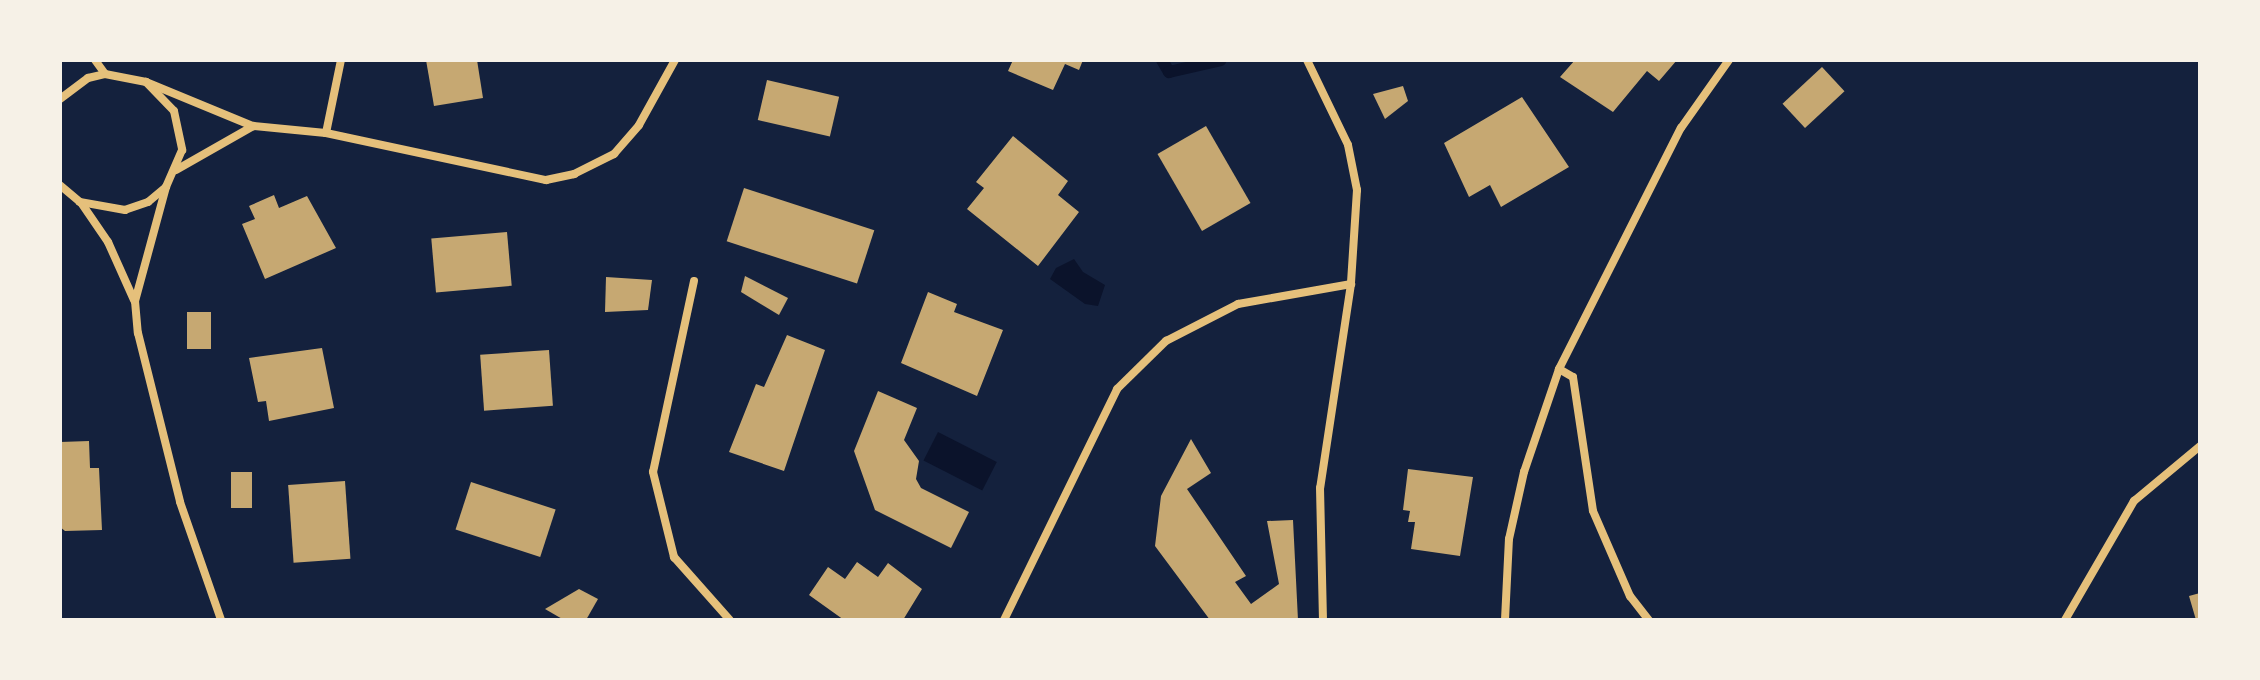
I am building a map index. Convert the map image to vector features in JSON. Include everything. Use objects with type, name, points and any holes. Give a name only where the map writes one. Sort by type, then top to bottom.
[{"type":"street","points":[[95,60],[105,74]]},
{"type":"street","points":[[326,133],[341,60]]},
{"type":"street","points":[[60,99],[88,78],[105,74],[146,82],[253,126],[326,133],[546,180],[594,167],[628,140],[675,60]]},
{"type":"street","points":[[1307,60],[1348,145],[1357,190],[1351,284],[1320,488],[1323,620]]},
{"type":"street","points":[[1505,620],[1509,539],[1524,472],[1559,369],[1681,128],[1729,60]]},
{"type":"street","points":[[135,301],[166,187],[176,170],[182,150],[178,120],[162,94],[146,82]]},
{"type":"street","points":[[176,170],[253,126]]},
{"type":"street","points":[[60,185],[80,202],[108,242],[135,301],[180,502],[221,620]]},
{"type":"street","points":[[80,202],[125,210],[148,202],[166,187]]},
{"type":"street","points":[[694,281],[653,472],[674,557],[730,620]]},
{"type":"street","points":[[1004,620],[1117,389],[1156,351],[1238,304],[1351,284]]},
{"type":"street","points":[[1559,369],[1573,377],[1593,511],[1630,596],[1649,620]]},
{"type":"street","points":[[2067,619],[2134,501],[2200,446]]},
{"type":"water","points":[[1074,259],[1083,272],[1105,285],[1098,306],[1085,304],[1050,279],[1056,268]]},
{"type":"water","points":[[938,432],[997,462],[982,490],[923,461]]},
{"type":"building","points":[[426,60],[477,60],[483,98],[434,106]]},
{"type":"building","points":[[1013,60],[1083,60],[1079,70],[1065,64],[1053,90],[1008,71]]},
{"type":"building","points":[[1575,60],[1677,60],[1659,81],[1647,71],[1613,112],[1560,77]]},
{"type":"building","points":[[1822,67],[1845,91],[1805,128],[1783,104]]},
{"type":"building","points":[[767,80],[839,97],[830,137],[758,120]]},
{"type":"building","points":[[1403,86],[1408,101],[1385,119],[1373,94]]},
{"type":"building","points":[[1522,97],[1569,167],[1501,207],[1490,185],[1469,197],[1444,143]]},
{"type":"building","points":[[1206,126],[1250,203],[1202,231],[1158,154]]},
{"type":"building","points":[[1013,136],[1068,181],[1058,195],[1079,212],[1038,266],[967,209],[984,188],[976,182]]},
{"type":"building","points":[[744,188],[874,230],[857,284],[727,241]]},
{"type":"building","points":[[274,195],[279,208],[307,196],[336,248],[265,279],[242,224],[255,219],[249,206]]},
{"type":"building","points":[[507,232],[512,286],[436,292],[431,239]]},
{"type":"building","points":[[745,276],[788,298],[779,315],[741,292]]},
{"type":"building","points":[[606,277],[652,280],[648,310],[605,312]]},
{"type":"building","points":[[928,292],[957,304],[954,312],[1003,330],[977,396],[901,363]]},
{"type":"building","points":[[187,312],[211,312],[211,349],[187,349]]},
{"type":"building","points":[[787,335],[825,350],[784,471],[729,452],[756,384],[764,387]]},
{"type":"building","points":[[322,348],[334,408],[269,421],[266,401],[258,402],[249,358]]},
{"type":"building","points":[[549,350],[553,406],[484,411],[480,355]]},
{"type":"building","points":[[878,391],[917,408],[904,440],[919,461],[916,479],[921,488],[969,512],[951,548],[875,510],[854,451]]},
{"type":"building","points":[[1191,439],[1211,473],[1187,489],[1246,576],[1235,582],[1251,604],[1279,584],[1267,521],[1293,520],[1298,620],[1210,620],[1155,546],[1161,496]]},
{"type":"building","points":[[89,441],[90,468],[99,468],[102,530],[65,531],[60,527],[60,442]]},
{"type":"building","points":[[1408,469],[1473,477],[1460,556],[1411,549],[1415,522],[1408,522],[1410,511],[1403,510]]},
{"type":"building","points":[[231,472],[252,472],[252,508],[231,508]]},
{"type":"building","points":[[345,481],[350,559],[294,563],[288,485]]},
{"type":"building","points":[[471,482],[556,510],[540,557],[456,530]]},
{"type":"building","points":[[857,562],[878,577],[888,563],[922,589],[903,620],[844,620],[809,595],[828,567],[845,579]]},
{"type":"building","points":[[579,589],[598,599],[586,620],[564,620],[545,609]]},
{"type":"building","points":[[2200,593],[2200,620],[2196,620],[2189,596]]},
{"type":"waterway","points":[[1162,60],[1169,72],[1221,60]]}]
